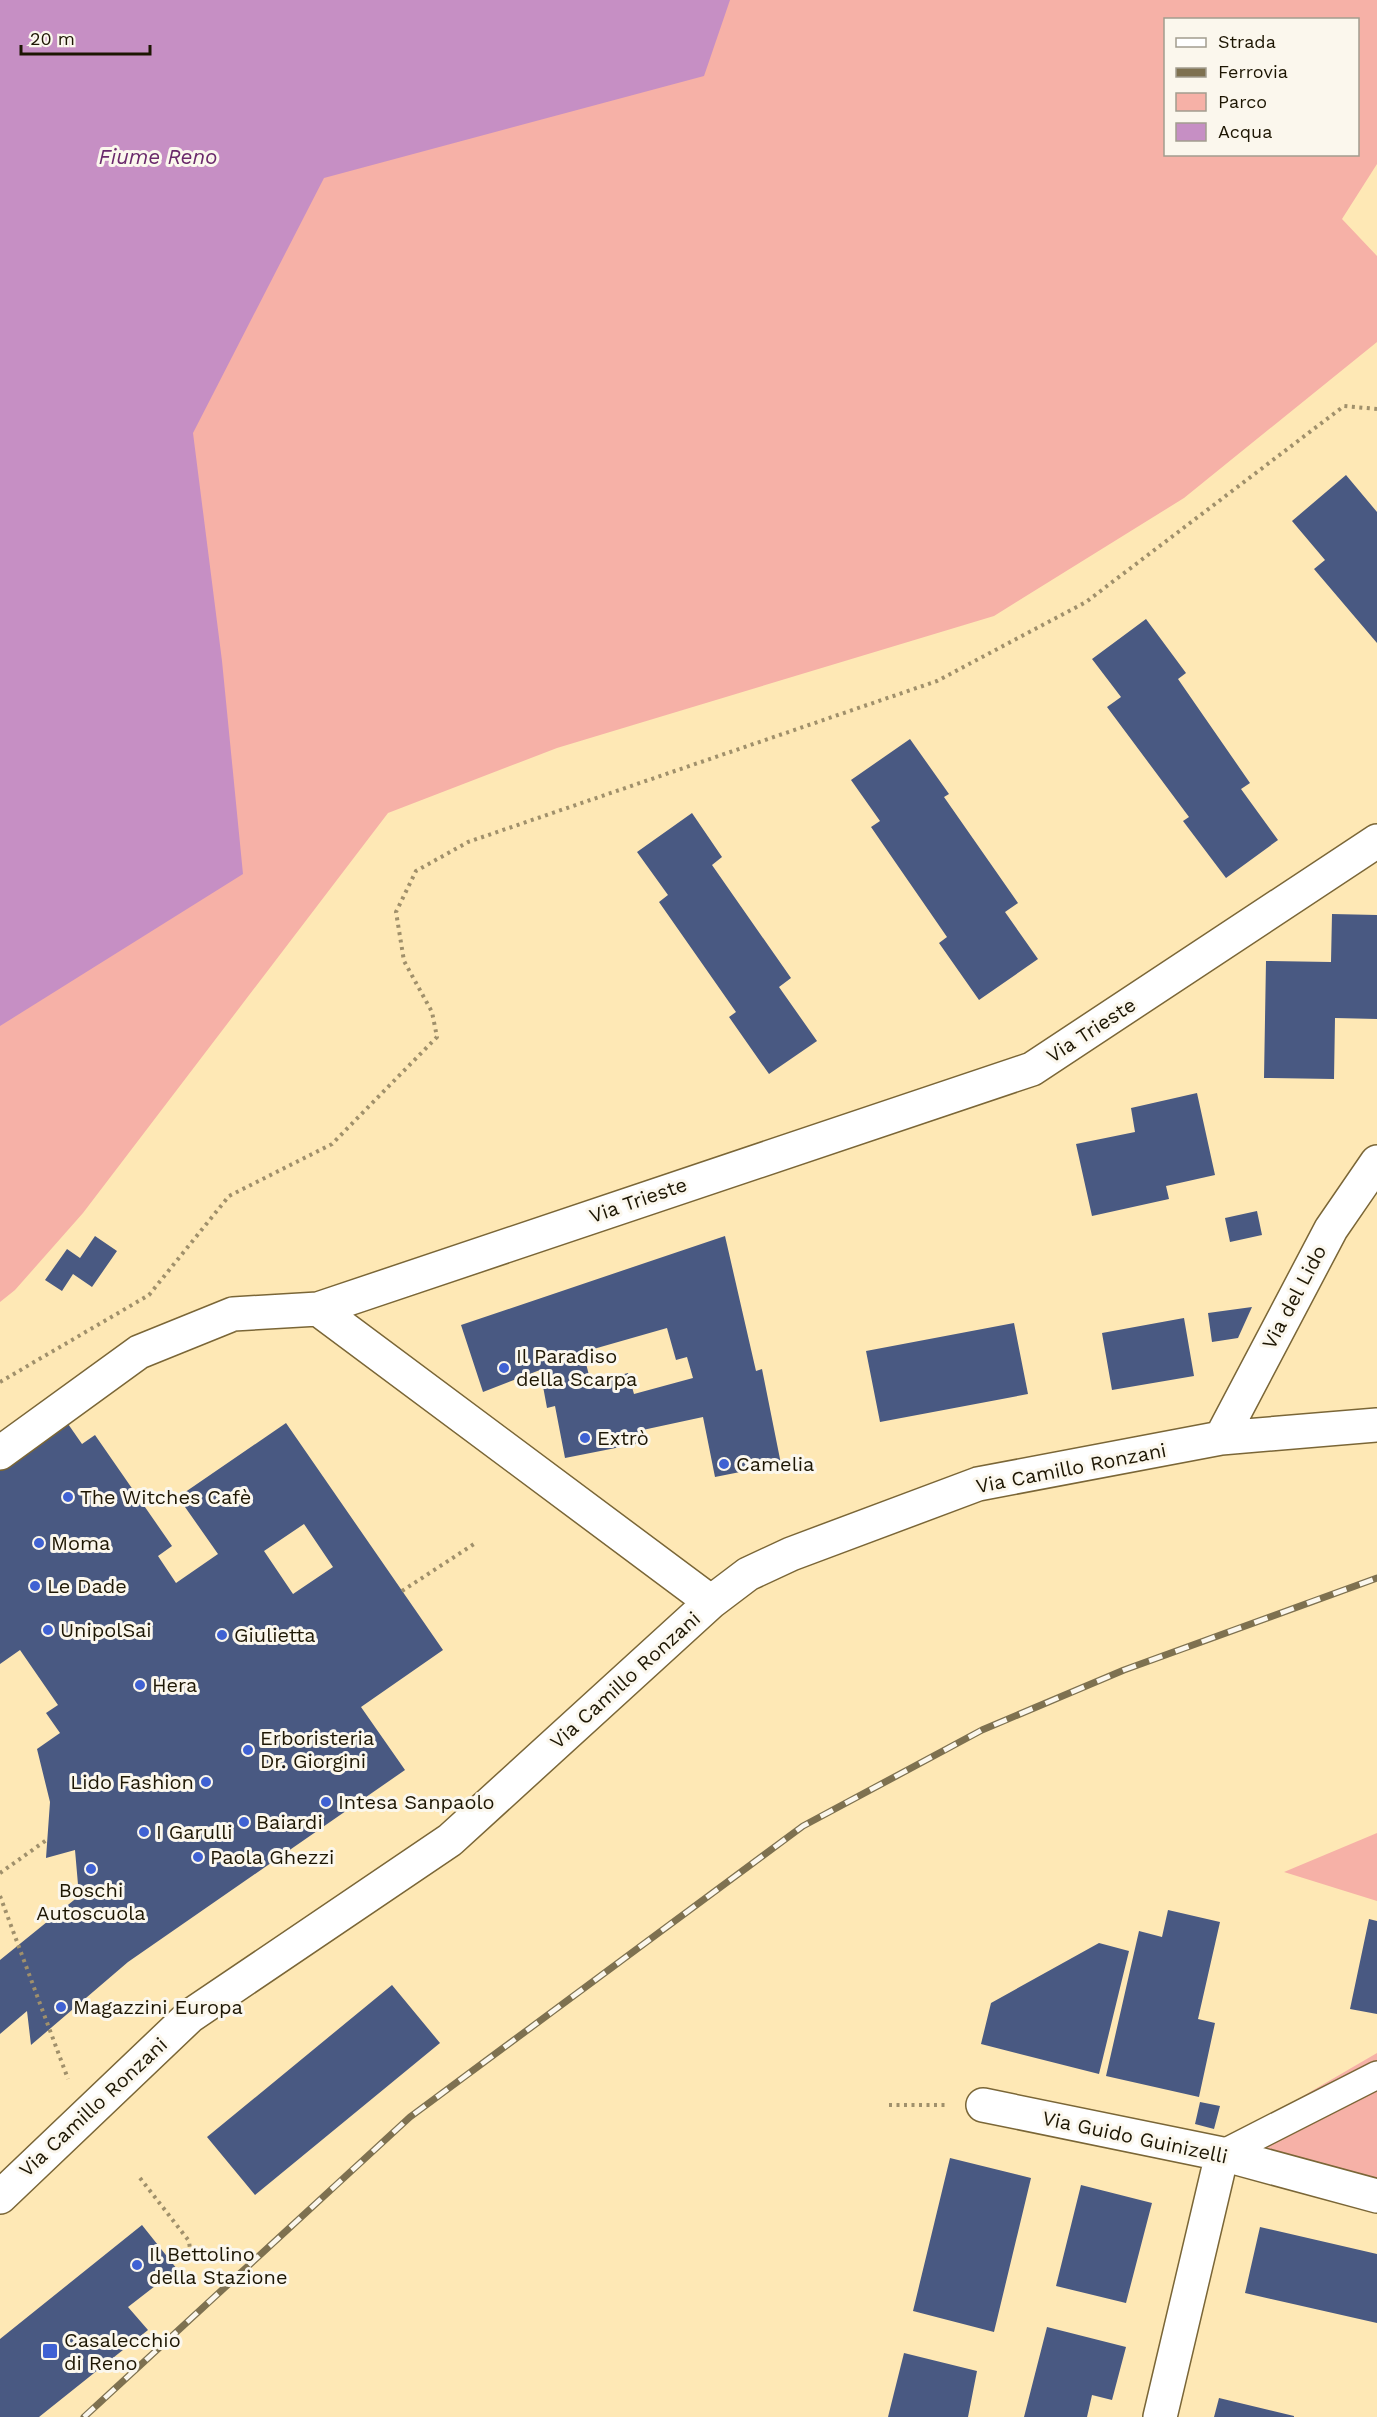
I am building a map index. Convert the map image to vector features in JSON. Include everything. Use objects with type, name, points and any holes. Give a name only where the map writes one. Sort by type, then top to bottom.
[{"type":"street","name":"Via Trieste","points":[[0,1453],[139,1352],[233,1314],[318,1310],[1032,1069],[1377,841]]},
{"type":"street","name":"Via del Lido","points":[[1221,1438],[1331,1228],[1377,1162]]},
{"type":"street","points":[[318,1310],[711,1602]]},
{"type":"street","name":"Via Camillo Ronzani","points":[[0,2197],[190,2016],[450,1840],[711,1602],[748,1574],[791,1554],[978,1484],[1221,1438],[1377,1425]]},
{"type":"street","name":"Via Guido Guinizelli","points":[[983,2105],[1222,2154],[1377,2196]]},
{"type":"street","points":[[1160,2417],[1222,2154]]},
{"type":"lane","points":[[1222,2154],[1377,2075]]},
{"type":"path","points":[[0,1382],[149,1295],[230,1197],[332,1144],[437,1037],[432,1012],[404,961],[396,912],[416,871],[468,842],[937,681],[1086,602],[1344,406],[1377,410]]},
{"type":"path","points":[[402,1592],[474,1544]]},
{"type":"path","points":[[0,1873],[48,1839]]},
{"type":"path","points":[[0,1896],[82,2117]]},
{"type":"path","points":[[889,2105],[983,2105]]},
{"type":"path","points":[[140,2178],[189,2241],[191,2259]]},
{"type":"green space","points":[[0,0],[1377,0],[1377,164],[1342,219],[1377,256],[1377,342],[1184,498],[994,616],[557,748],[388,813],[83,1213],[15,1290],[0,1302]]},
{"type":"green space","points":[[1377,1833],[1377,1901],[1284,1872]]},
{"type":"green space","points":[[1377,2053],[1377,2180],[1260,2151],[1298,2099]]},
{"type":"water","name":"Fiume Reno","points":[[0,0],[730,0],[704,76],[324,178],[193,433],[222,661],[243,874],[0,1026]]},
{"type":"building","points":[[1346,475],[1377,512],[1377,643],[1314,569],[1325,560],[1292,521]]},
{"type":"building","points":[[1146,619],[1186,673],[1178,679],[1250,783],[1241,789],[1278,840],[1226,878],[1183,821],[1189,817],[1107,707],[1121,697],[1092,659]]},
{"type":"building","points":[[910,739],[949,794],[944,797],[1018,903],[1005,912],[1038,959],[979,1000],[939,943],[947,937],[871,827],[880,821],[851,780]]},
{"type":"building","points":[[692,813],[722,857],[712,865],[791,978],[779,987],[817,1041],[769,1074],[729,1017],[736,1012],[659,902],[668,895],[637,852]]},
{"type":"building","points":[[1332,914],[1377,915],[1377,1019],[1335,1018],[1334,1079],[1264,1078],[1266,961],[1331,962]]},
{"type":"building","points":[[1197,1093],[1215,1175],[1166,1186],[1169,1199],[1092,1216],[1076,1144],[1135,1132],[1131,1108]]},
{"type":"building","points":[[1257,1211],[1262,1235],[1230,1242],[1225,1218]]},
{"type":"building","points":[[95,1236],[117,1251],[92,1287],[73,1274],[62,1291],[45,1280],[67,1249],[80,1258]]},
{"type":"building","points":[[725,1236],[756,1371],[762,1369],[781,1464],[715,1477],[703,1417],[638,1431],[641,1443],[565,1458],[555,1406],[547,1408],[540,1370],[483,1392],[461,1325]],"holes":[[[667,1328],[676,1360],[687,1357],[693,1378],[634,1394],[628,1373],[591,1383],[583,1352]]]},
{"type":"building","points":[[1252,1307],[1238,1338],[1212,1342],[1208,1313]]},
{"type":"building","points":[[1184,1318],[1194,1376],[1112,1390],[1102,1333]]},
{"type":"building","points":[[1014,1323],[1028,1394],[880,1422],[866,1351]]},
{"type":"building","points":[[66,1421],[82,1444],[95,1435],[172,1546],[158,1556],[176,1583],[218,1554],[178,1497],[286,1423],[443,1650],[361,1707],[405,1770],[128,1962],[31,2045],[27,2011],[0,2034],[0,1960],[79,1896],[75,1850],[46,1858],[50,1802],[37,1749],[60,1733],[46,1713],[58,1705],[20,1650],[0,1664],[0,1467]],"holes":[[[304,1524],[333,1567],[293,1594],[264,1551]]]},
{"type":"building","points":[[1168,1910],[1220,1922],[1198,2019],[1215,2023],[1199,2097],[1106,2076],[1139,1931],[1162,1937]]},
{"type":"building","points":[[1369,1919],[1377,1921],[1377,2014],[1350,2009]]},
{"type":"building","points":[[1099,1943],[1129,1951],[1099,2074],[981,2044],[991,2003]]},
{"type":"building","points":[[392,1985],[440,2043],[255,2195],[207,2137]]},
{"type":"building","points":[[1200,2102],[1220,2106],[1214,2129],[1195,2124]]},
{"type":"building","points":[[950,2158],[1031,2178],[994,2332],[913,2311]]},
{"type":"building","points":[[1081,2185],[1152,2203],[1126,2303],[1056,2286]]},
{"type":"building","points":[[142,2225],[177,2269],[128,2307],[148,2330],[39,2417],[0,2417],[0,2339]]},
{"type":"building","points":[[1260,2227],[1377,2254],[1377,2323],[1245,2293]]},
{"type":"building","points":[[1047,2327],[1126,2347],[1112,2400],[1092,2395],[1087,2417],[1024,2417]]},
{"type":"building","points":[[904,2353],[977,2371],[968,2417],[888,2417]]},
{"type":"building","points":[[1219,2398],[1294,2416],[1294,2417],[1214,2417]]},
{"type":"railway","points":[[84,2417],[410,2117],[803,1826],[982,1730],[1124,1670],[1377,1578]]},
{"type":"place","name":"Il Paradiso della Scarpa","points":[[504,1368]]},
{"type":"place","name":"Extrò","points":[[585,1438]]},
{"type":"place","name":"Camelia","points":[[724,1464]]},
{"type":"place","name":"The Witches Cafè","points":[[68,1497]]},
{"type":"place","name":"Moma","points":[[39,1543]]},
{"type":"place","name":"Le Dade","points":[[35,1586]]},
{"type":"place","name":"UnipolSai","points":[[48,1630]]},
{"type":"place","name":"Giulietta","points":[[222,1635]]},
{"type":"place","name":"Hera","points":[[140,1685]]},
{"type":"place","name":"Erboristeria Dr. Giorgini","points":[[248,1750]]},
{"type":"place","name":"Lido Fashion","points":[[206,1782]]},
{"type":"place","name":"Intesa Sanpaolo","points":[[326,1802]]},
{"type":"place","name":"Baiardi","points":[[244,1822]]},
{"type":"place","name":"I Garulli","points":[[144,1832]]},
{"type":"place","name":"Paola Ghezzi","points":[[198,1857]]},
{"type":"place","name":"Boschi Autoscuola","points":[[91,1869]]},
{"type":"place","name":"Magazzini Europa","points":[[61,2007]]},
{"type":"place","name":"Il Bettolino della Stazione","points":[[137,2265]]},
{"type":"place","name":"Casalecchio di Reno","points":[[50,2351]]}]
